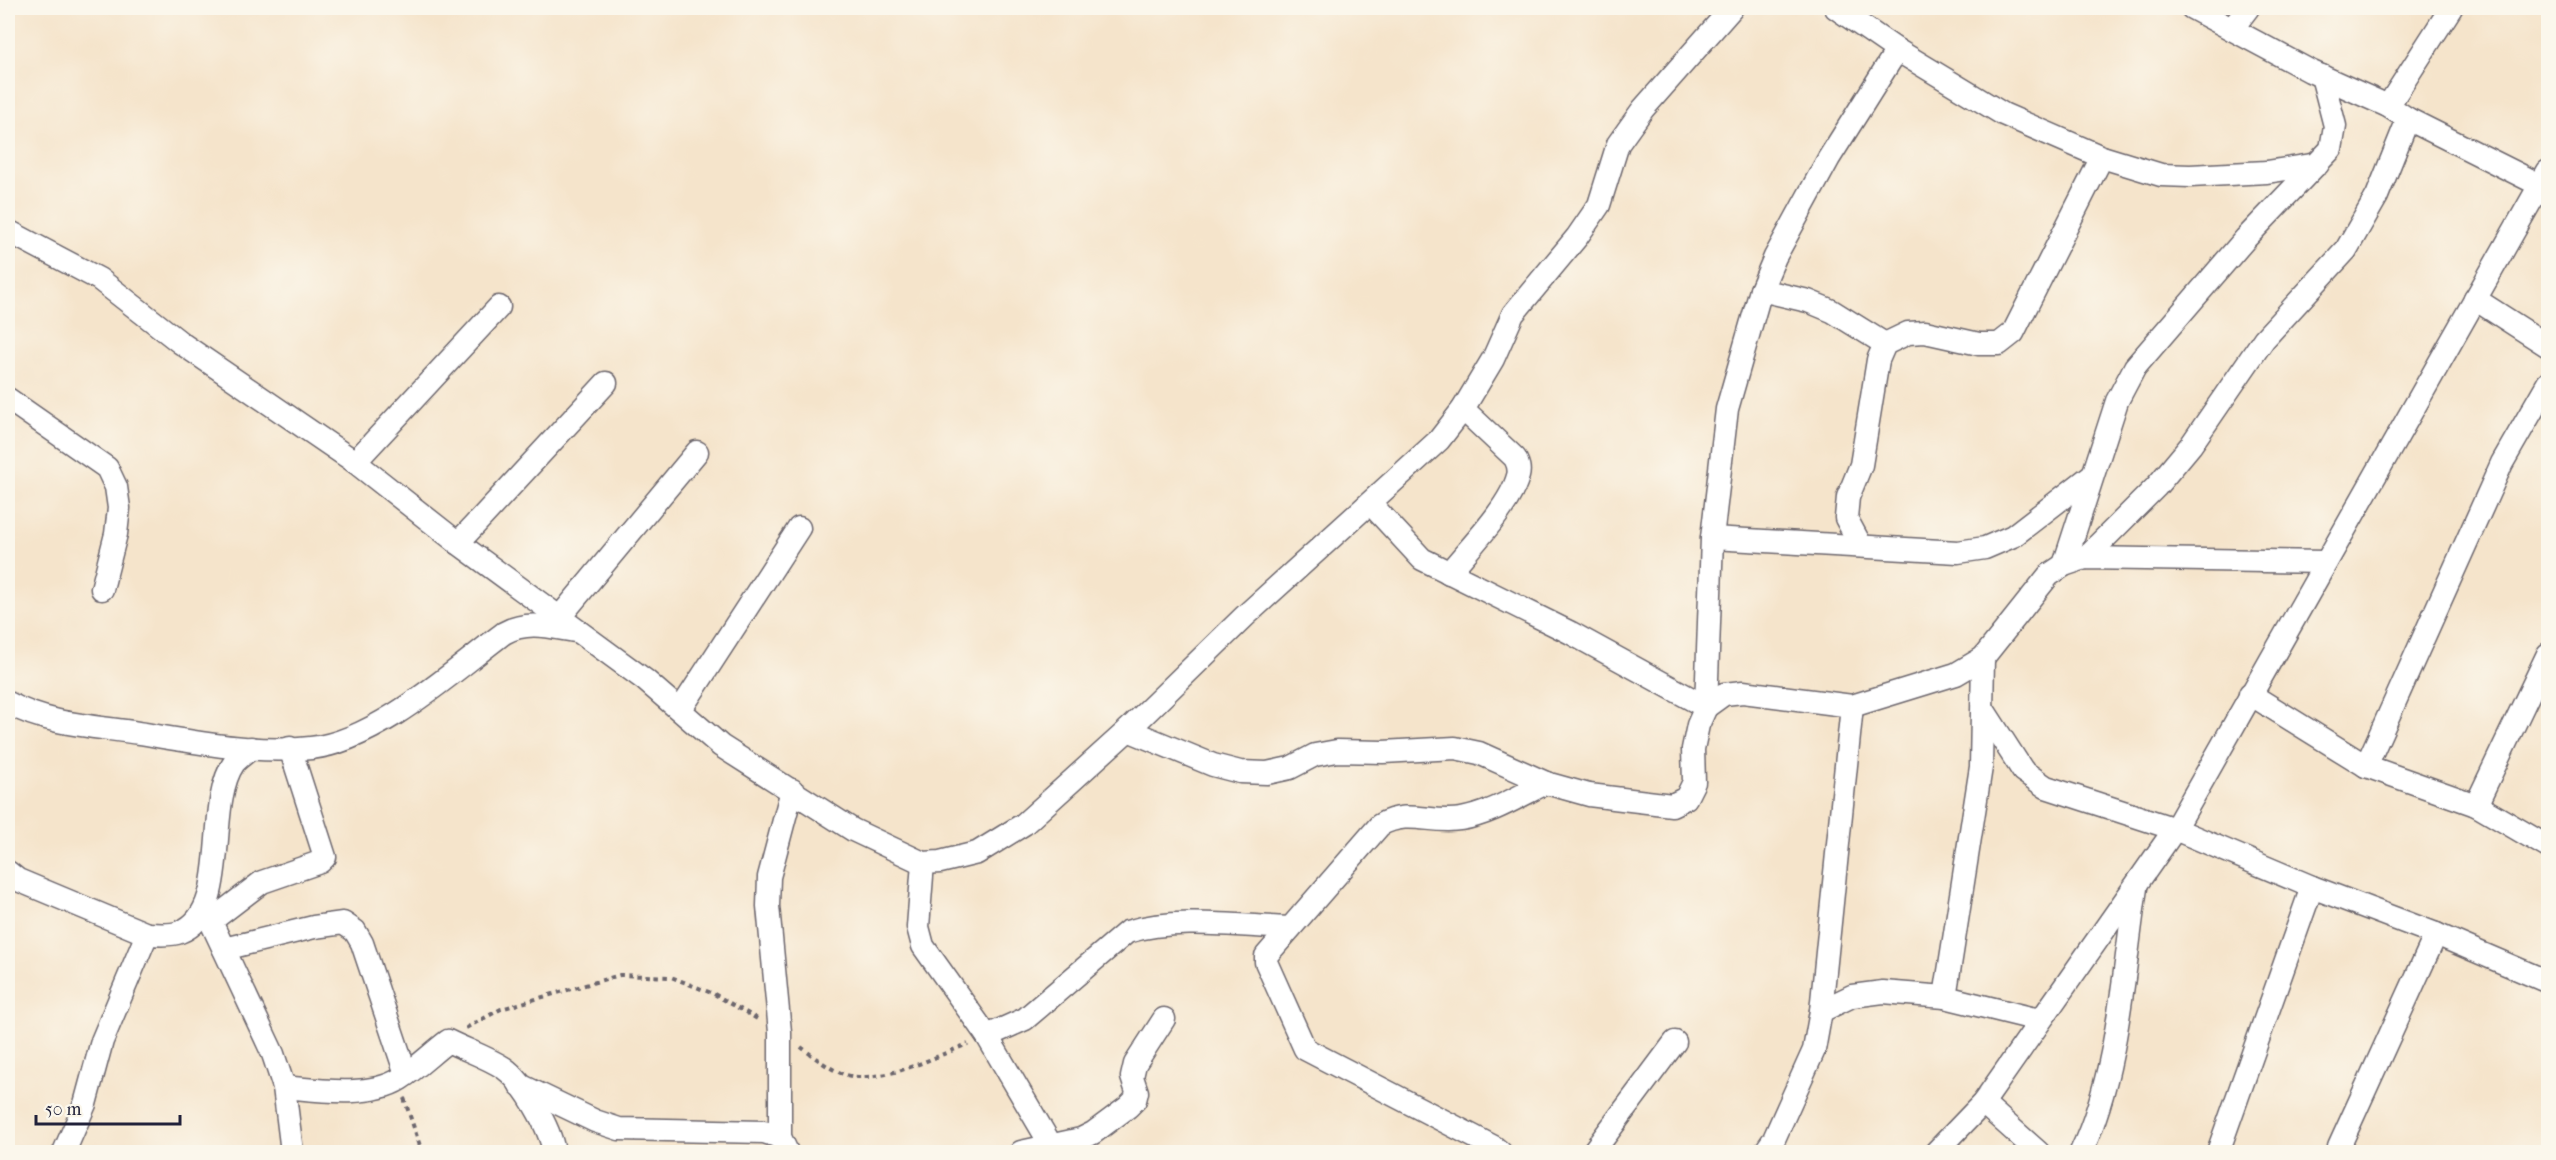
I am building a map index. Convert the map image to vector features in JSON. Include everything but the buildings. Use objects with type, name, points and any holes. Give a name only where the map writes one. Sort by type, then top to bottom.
[{"type":"street","points":[[8,231],[99,279],[181,343],[355,462],[458,543],[638,675],[721,746],[853,830],[923,863],[940,862],[977,853],[1024,824],[1128,730],[1245,616],[1439,440],[1463,409],[1492,359],[1513,314],[1577,237],[1599,205],[1618,144],[1643,109],[1732,8]]},
{"type":"street","points":[[1836,8],[1897,50],[2003,114],[2102,157],[2161,175],[2180,176],[2267,172],[2318,164]]},
{"type":"street","points":[[1936,1152],[1983,1103],[2175,828],[2544,178],[2409,119],[2388,106],[2322,76],[2192,8]]},
{"type":"street","points":[[2232,29],[2248,8]]},
{"type":"street","points":[[2388,106],[2451,8]]},
{"type":"street","points":[[1128,730],[1213,765],[1240,772],[1267,773],[1290,768],[1315,755],[1337,751],[1383,752],[1455,748],[1479,753],[1546,783],[1589,795],[1672,805],[1686,798],[1694,782],[1693,749],[1698,725],[1706,706],[1712,538],[1726,409],[1761,290],[1775,257],[1829,158],[1897,50]]},
{"type":"street","points":[[2074,561],[2092,475],[2117,401],[2135,367],[2246,238],[2331,149],[2335,139],[2335,126],[2322,76]]},
{"type":"street","points":[[1706,706],[1724,694],[1743,692],[1852,706],[1956,674],[1983,658],[2049,575],[2074,561],[2156,487],[2191,444],[2264,339],[2346,250],[2377,196],[2409,119]]},
{"type":"street","points":[[1861,546],[1846,518],[1848,498],[1862,465],[1878,360],[1885,344],[1908,333],[1925,332],[1979,344],[1999,344],[2013,333],[2102,157]]},
{"type":"street","points":[[1761,290],[1808,301],[1832,311],[1885,344]]},
{"type":"street","points":[[2475,299],[2548,346]]},
{"type":"street","points":[[355,462],[499,307]]},
{"type":"street","points":[[458,543],[606,383]]},
{"type":"street","points":[[2366,766],[2502,463],[2548,383]]},
{"type":"street","points":[[8,399],[107,468],[116,487],[119,508],[116,534],[102,589]]},
{"type":"street","points":[[1449,573],[1502,507],[1518,477],[1519,468],[1515,458],[1463,409]]},
{"type":"street","points":[[567,625],[697,452]]},
{"type":"street","points":[[1712,538],[1958,552],[1985,548],[2013,536],[2092,475]]},
{"type":"street","points":[[1371,504],[1422,559],[1571,633],[1706,706]]},
{"type":"street","points":[[681,710],[799,528]]},
{"type":"street","points":[[2074,561],[2325,562]]},
{"type":"street","points":[[8,703],[48,721],[251,748],[312,748],[338,742],[372,727],[419,698],[516,626],[567,625]]},
{"type":"street","points":[[2476,805],[2548,654]]},
{"type":"street","points":[[1945,997],[1981,767],[1983,658]]},
{"type":"street","points":[[2250,694],[2366,766],[2476,805],[2548,847]]},
{"type":"street","points":[[1765,1152],[1774,1139],[1814,1050],[1821,1011],[1852,706]]},
{"type":"street","points":[[1983,709],[2023,771],[2046,787],[2175,828],[2312,887],[2436,934],[2548,982]]},
{"type":"street","points":[[251,748],[234,763],[223,790],[208,915],[273,1054],[284,1087],[292,1152]]},
{"type":"street","points":[[8,872],[18,880],[147,934],[180,932],[262,882],[320,862],[325,857],[290,748]]},
{"type":"street","points":[[1500,1152],[1305,1049],[1266,962],[1266,956],[1380,825],[1393,818],[1411,816],[1440,821],[1481,815],[1546,783]]},
{"type":"street","points":[[784,1145],[780,1032],[768,906],[769,877],[792,790]]},
{"type":"street","points":[[923,863],[918,927],[923,946],[987,1036],[1052,1149]]},
{"type":"street","points":[[2081,1152],[2095,1123],[2110,1064],[2136,883]]},
{"type":"street","points":[[2218,1152],[2312,887]]},
{"type":"street","points":[[224,950],[314,927],[343,923],[355,931],[402,1077]]},
{"type":"street","points":[[987,1036],[1025,1019],[1127,932],[1148,925],[1176,924],[1290,928]]},
{"type":"street","points":[[64,1152],[85,1104],[102,1041],[147,934]]},
{"type":"street","points":[[2340,1152],[2339,1147],[2436,934]]},
{"type":"street","points":[[1821,1011],[1852,996],[1883,992],[1945,997],[2039,1020]]},
{"type":"street","points":[[1021,1152],[1052,1149],[1082,1139],[1135,1100],[1137,1092],[1132,1077],[1135,1064],[1164,1019]]},
{"type":"street","points":[[284,1087],[346,1092],[376,1087],[402,1077],[448,1041],[504,1068],[520,1085],[538,1114],[554,1152]]},
{"type":"street","points":[[1593,1152],[1676,1042]]},
{"type":"street","points":[[520,1085],[595,1121],[619,1129],[764,1132],[784,1145]]},
{"type":"street","points":[[1983,1103],[2038,1152]]},
{"type":"path","points":[[448,1041],[469,1026],[501,1009],[620,975],[671,977],[714,994],[780,1032],[830,1068],[857,1077],[896,1071],[987,1036]]},
{"type":"path","points":[[402,1077],[422,1152]]}]
